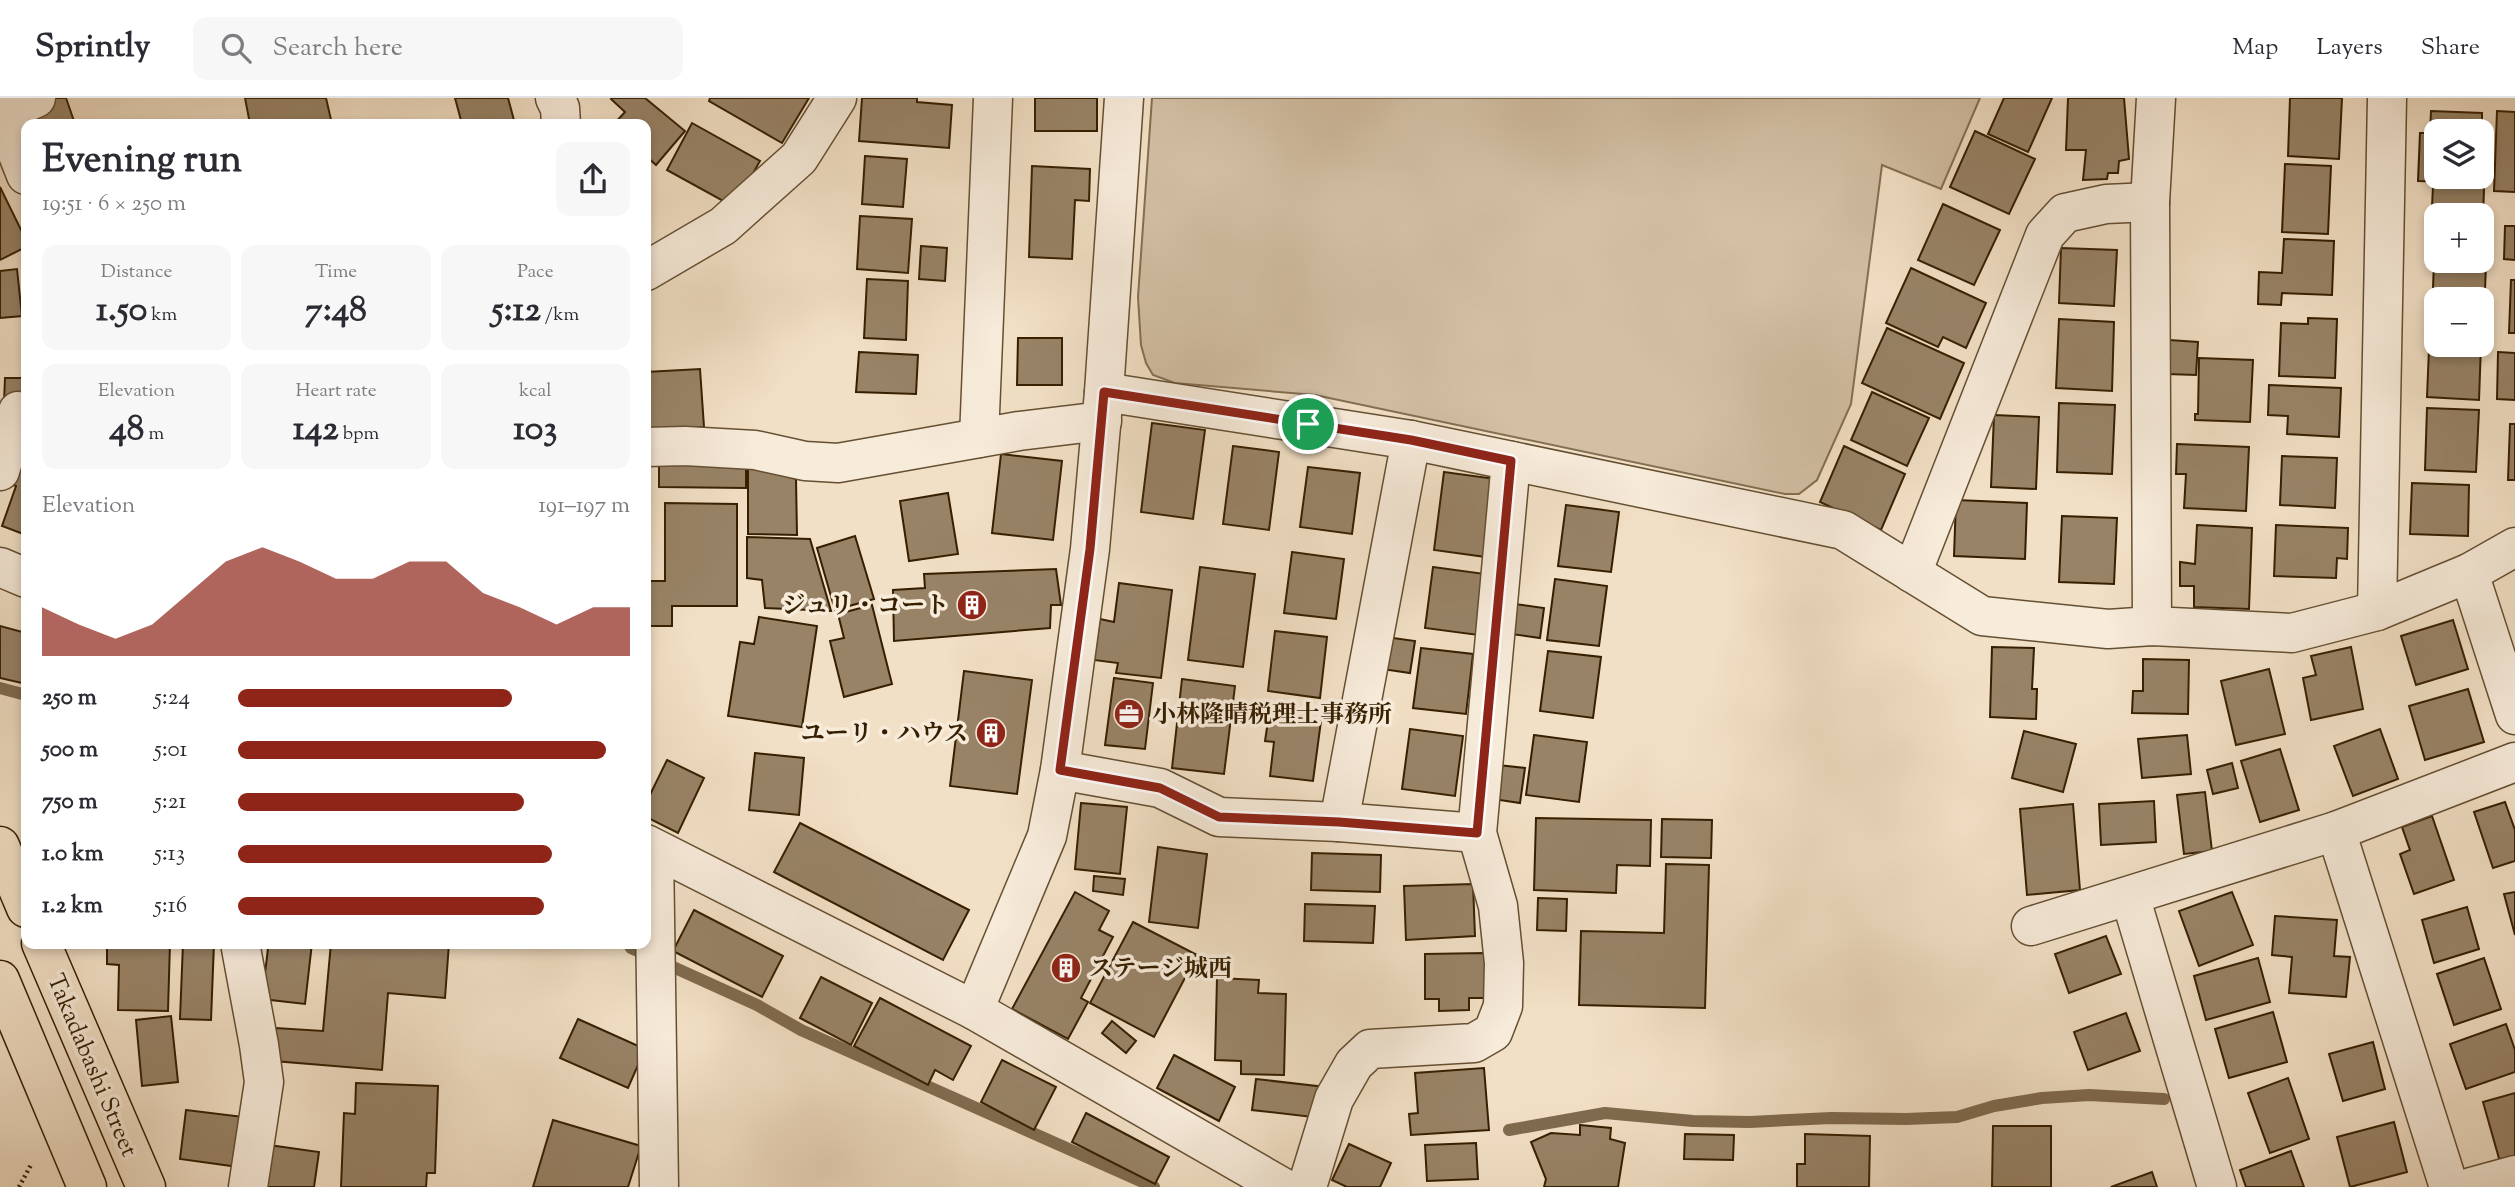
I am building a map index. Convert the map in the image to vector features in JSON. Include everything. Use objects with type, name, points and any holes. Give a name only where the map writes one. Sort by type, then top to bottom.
[{"type":"highway","points":[[0,848],[21,896]]},
{"type":"highway","name":"Takadabashi Street","points":[[44,949],[146,1187]]},
{"type":"highway","points":[[0,980],[87,1187]]},
{"type":"street","points":[[651,268],[723,226],[799,159],[837,98]]},
{"type":"street","points":[[979,438],[993,98]]},
{"type":"street","points":[[974,1010],[1047,836],[1060,770],[1090,549],[1103,406],[1124,98]]},
{"type":"street","points":[[2152,626],[2150,202],[2156,98]]},
{"type":"street","points":[[2377,611],[2387,98]]},
{"type":"street","points":[[13,107],[21,149]]},
{"type":"street","points":[[1912,573],[2045,235],[2065,213],[2106,204],[2150,202]]},
{"type":"street","points":[[651,447],[755,450],[805,461],[838,463],[1018,430],[1103,406],[1411,440],[1843,530],[1982,616],[2108,629],[2152,626],[2292,633],[2377,611],[2469,573],[2515,547]]},
{"type":"street","points":[[0,471],[18,411]]},
{"type":"street","points":[[1339,822],[1411,440]]},
{"type":"street","points":[[1307,1187],[1334,1099],[1354,1064],[1370,1049],[1474,1043],[1493,1032],[1503,1006],[1504,963],[1498,906],[1477,833],[1511,461]]},
{"type":"street","points":[[0,567],[21,576]]},
{"type":"street","points":[[2469,573],[2515,715]]},
{"type":"street","points":[[2031,926],[2336,831],[2515,762]]},
{"type":"street","points":[[1060,770],[1160,788],[1219,817],[1339,822],[1477,833]]},
{"type":"street","points":[[2336,831],[2449,1187]]},
{"type":"street","points":[[0,848],[21,849]]},
{"type":"street","points":[[651,848],[974,1010],[1282,1187]]},
{"type":"street","points":[[651,865],[656,954],[659,1187]]},
{"type":"street","points":[[2130,896],[2217,1187]]},
{"type":"street","points":[[241,949],[264,1082],[248,1187]]},
{"type":"street","points":[[2472,1187],[2515,1175]]},
{"type":"shaded area","points":[[1152,98],[1980,98],[1941,189],[1882,165],[1851,404],[1817,480],[1799,494],[1785,494],[1315,395],[1175,383],[1153,375],[1141,345],[1138,297]]},
{"type":"building","points":[[49,98],[66,98],[73,119],[22,119],[16,110]]},
{"type":"building","points":[[245,98],[326,98],[331,119],[249,119]]},
{"type":"building","points":[[455,98],[508,98],[514,119],[461,119]]},
{"type":"building","points":[[645,98],[685,131],[656,165],[651,160],[651,119],[619,119],[625,112],[611,99]]},
{"type":"building","points":[[710,98],[809,98],[782,143],[709,101]]},
{"type":"building","points":[[862,98],[917,98],[917,102],[952,105],[949,148],[859,141]]},
{"type":"building","points":[[1035,98],[1097,98],[1097,131],[1035,131]]},
{"type":"building","points":[[2004,98],[2052,98],[2028,152],[1988,134]]},
{"type":"building","points":[[2068,98],[2124,98],[2129,159],[2119,161],[2118,173],[2108,173],[2107,179],[2083,180],[2086,150],[2066,150]]},
{"type":"building","points":[[2290,98],[2342,98],[2339,159],[2288,156]]},
{"type":"building","points":[[2431,111],[2482,113],[2482,119],[2431,119]]},
{"type":"building","points":[[2497,111],[2515,112],[2515,192],[2494,191]]},
{"type":"building","points":[[692,123],[760,161],[734,207],[667,170]]},
{"type":"building","points":[[1975,131],[2035,159],[2009,214],[1950,187]]},
{"type":"building","points":[[2420,133],[2424,133],[2424,181],[2418,181]]},
{"type":"building","points":[[865,156],[907,159],[903,207],[862,204]]},
{"type":"building","points":[[2285,164],[2331,166],[2328,234],[2282,232]]},
{"type":"building","points":[[1032,166],[1090,169],[1089,201],[1075,200],[1072,259],[1029,257]]},
{"type":"building","points":[[0,187],[21,230],[21,250],[0,260]]},
{"type":"building","points":[[2433,189],[2484,189],[2484,203],[2432,203]]},
{"type":"building","points":[[1943,204],[2000,230],[1974,285],[1918,260]]},
{"type":"building","points":[[860,216],[912,219],[908,273],[857,269]]},
{"type":"building","points":[[2505,226],[2515,226],[2515,260],[2504,259]]},
{"type":"building","points":[[2284,239],[2334,241],[2332,295],[2282,293],[2281,305],[2258,304],[2259,272],[2282,273]]},
{"type":"building","points":[[921,246],[947,248],[945,281],[919,279]]},
{"type":"building","points":[[2061,248],[2117,250],[2114,306],[2059,303]]},
{"type":"building","points":[[1911,268],[1986,303],[1966,348],[1943,337],[1938,347],[1886,323]]},
{"type":"building","points":[[17,269],[21,316],[0,318],[0,271]]},
{"type":"building","points":[[2434,273],[2486,273],[2485,287],[2433,287]]},
{"type":"building","points":[[867,279],[908,281],[906,340],[864,338]]},
{"type":"building","points":[[2511,280],[2515,280],[2515,333],[2509,333]]},
{"type":"building","points":[[2308,318],[2337,319],[2335,378],[2279,376],[2281,323],[2308,324]]},
{"type":"building","points":[[2059,319],[2114,322],[2112,391],[2056,388]]},
{"type":"building","points":[[1887,328],[1964,363],[1940,419],[1862,383]]},
{"type":"building","points":[[1018,338],[1062,338],[1062,385],[1017,385]]},
{"type":"building","points":[[2169,340],[2198,342],[2196,375],[2167,374]]},
{"type":"building","points":[[859,352],[918,355],[916,394],[856,392]]},
{"type":"building","points":[[2498,352],[2515,353],[2515,400],[2497,399]]},
{"type":"building","points":[[2429,357],[2481,357],[2479,400],[2427,397]]},
{"type":"building","points":[[2199,358],[2253,360],[2250,422],[2195,420],[2195,414],[2198,414]]},
{"type":"building","points":[[700,369],[704,427],[651,431],[651,372]]},
{"type":"building","points":[[5,378],[21,378],[21,403],[4,402]]},
{"type":"building","points":[[2269,385],[2341,388],[2339,437],[2287,434],[2288,416],[2268,415]]},
{"type":"building","points":[[1872,392],[1929,418],[1907,466],[1851,440]]},
{"type":"building","points":[[2059,403],[2115,405],[2112,474],[2057,472]]},
{"type":"building","points":[[2427,408],[2479,410],[2476,472],[2425,470]]},
{"type":"building","points":[[1994,415],[2039,417],[2036,489],[1991,487]]},
{"type":"building","points":[[1152,423],[1205,430],[1193,519],[1141,512]]},
{"type":"building","points":[[2510,424],[2515,424],[2515,480],[2508,480]]},
{"type":"building","points":[[21,443],[21,533],[2,526],[16,486],[8,483]]},
{"type":"building","points":[[2177,444],[2249,447],[2246,511],[2184,508],[2186,474],[2176,474]]},
{"type":"building","points":[[1233,446],[1279,452],[1269,530],[1223,524]]},
{"type":"building","points":[[1844,446],[1905,474],[1881,530],[1820,502]]},
{"type":"building","points":[[1001,454],[1062,461],[1053,540],[992,533]]},
{"type":"building","points":[[2282,456],[2337,458],[2335,508],[2280,505]]},
{"type":"building","points":[[659,462],[746,462],[746,488],[659,487]]},
{"type":"building","points":[[748,464],[796,479],[797,535],[748,534]]},
{"type":"building","points":[[1308,467],[1360,473],[1352,534],[1300,527]]},
{"type":"building","points":[[1444,472],[1496,479],[1486,557],[1434,550]]},
{"type":"building","points":[[2412,483],[2469,485],[2468,536],[2410,534]]},
{"type":"building","points":[[948,493],[958,554],[909,561],[900,501]]},
{"type":"building","points":[[1956,500],[2027,503],[2025,559],[1954,556]]},
{"type":"building","points":[[665,503],[737,504],[737,606],[672,606],[672,626],[651,626],[651,581],[665,581]]},
{"type":"building","points":[[1566,505],[1619,512],[1611,572],[1558,566]]},
{"type":"building","points":[[2062,516],[2117,518],[2114,584],[2059,582]]},
{"type":"building","points":[[2197,525],[2252,528],[2249,609],[2194,607],[2194,586],[2180,586],[2180,562],[2195,564]]},
{"type":"building","points":[[2276,525],[2348,528],[2347,559],[2337,558],[2336,578],[2274,576]]},
{"type":"building","points":[[855,536],[874,599],[835,610],[817,548]]},
{"type":"building","points":[[747,537],[810,539],[831,611],[765,608],[762,580],[747,578]]},
{"type":"building","points":[[1292,552],[1344,559],[1336,619],[1284,613]]},
{"type":"building","points":[[1200,567],[1255,574],[1243,667],[1188,660]]},
{"type":"building","points":[[1433,567],[1485,574],[1478,635],[1425,628]]},
{"type":"building","name":"ジュリ・コート","points":[[1056,569],[1061,605],[1051,605],[1050,628],[894,641],[893,590],[925,588],[924,574]]},
{"type":"building","points":[[1555,579],[1607,586],[1599,646],[1547,640]]},
{"type":"building","points":[[1119,583],[1172,590],[1161,678],[1116,673],[1118,663],[1094,660],[1100,619],[1114,622]]},
{"type":"building","points":[[1515,604],[1544,608],[1540,638],[1511,634]]},
{"type":"building","points":[[872,605],[892,684],[844,697],[830,641],[844,638],[838,614]]},
{"type":"building","points":[[759,617],[817,626],[802,727],[728,716],[740,642],[754,644]]},
{"type":"building","points":[[2453,620],[2468,669],[2416,685],[2401,636]]},
{"type":"building","points":[[0,626],[21,632],[21,683],[0,678]]},
{"type":"building","points":[[1275,631],[1327,637],[1320,698],[1268,691]]},
{"type":"building","points":[[1386,637],[1415,641],[1410,673],[1382,669]]},
{"type":"building","points":[[1992,647],[2034,648],[2032,689],[2037,689],[2036,719],[1990,717]]},
{"type":"building","points":[[2351,647],[2363,709],[2311,720],[2303,678],[2316,675],[2311,656]]},
{"type":"building","points":[[1421,648],[1473,654],[1466,714],[1413,708]]},
{"type":"building","points":[[1548,651],[1601,657],[1593,718],[1540,711]]},
{"type":"building","points":[[2143,659],[2189,660],[2188,714],[2132,713],[2133,691],[2143,691]]},
{"type":"building","points":[[2269,669],[2285,734],[2236,745],[2221,681]]},
{"type":"building","name":"ユーリ・ハウス","points":[[964,671],[1032,680],[1017,794],[950,786]]},
{"type":"building","name":"小林隆晴税理士事務所","points":[[1114,678],[1153,683],[1145,749],[1105,745]]},
{"type":"building","points":[[1182,679],[1235,686],[1224,774],[1172,768]]},
{"type":"building","points":[[2468,689],[2484,742],[2425,760],[2409,706]]},
{"type":"building","points":[[1269,714],[1321,721],[1313,781],[1270,776],[1274,742],[1265,741]]},
{"type":"building","points":[[1410,729],[1463,736],[1455,796],[1402,789]]},
{"type":"building","points":[[2380,729],[2398,779],[2353,796],[2334,746]]},
{"type":"building","points":[[2024,731],[2076,744],[2063,792],[2012,778]]},
{"type":"building","points":[[1534,735],[1587,742],[1579,802],[1526,795]]},
{"type":"building","points":[[2187,735],[2191,774],[2142,778],[2138,739]]},
{"type":"building","points":[[2280,749],[2299,810],[2260,822],[2241,761]]},
{"type":"building","points":[[755,753],[804,758],[799,815],[749,810]]},
{"type":"building","points":[[667,760],[704,778],[678,833],[651,820],[651,793]]},
{"type":"building","points":[[2232,763],[2238,788],[2213,794],[2207,770]]},
{"type":"building","points":[[1498,765],[1525,768],[1520,803],[1493,799]]},
{"type":"building","points":[[2205,792],[2212,851],[2184,854],[2177,795]]},
{"type":"building","points":[[2154,801],[2156,842],[2101,845],[2099,804]]},
{"type":"building","points":[[2505,802],[2515,830],[2515,861],[2493,868],[2474,812]]},
{"type":"building","points":[[1081,803],[1127,807],[1120,874],[1075,869]]},
{"type":"building","points":[[2073,804],[2080,890],[2027,895],[2020,809]]},
{"type":"building","points":[[2432,816],[2454,880],[2414,894],[2400,854],[2410,850],[2402,827]]},
{"type":"building","points":[[1536,818],[1651,820],[1650,866],[1617,865],[1616,893],[1534,890]]},
{"type":"building","points":[[1662,819],[1712,820],[1711,858],[1661,857]]},
{"type":"building","points":[[800,823],[969,910],[943,960],[774,872]]},
{"type":"building","points":[[1158,847],[1207,854],[1198,928],[1149,922]]},
{"type":"building","points":[[1312,853],[1381,855],[1380,892],[1311,890]]},
{"type":"building","points":[[1666,864],[1709,865],[1705,1008],[1579,1005],[1581,931],[1664,933]]},
{"type":"building","points":[[1094,876],[1125,879],[1123,895],[1093,891]]},
{"type":"building","points":[[1473,884],[1475,936],[1406,940],[1404,886]]},
{"type":"building","name":"ステージ城西","points":[[1075,892],[1109,911],[1099,930],[1113,937],[1081,998],[1088,1002],[1068,1039],[1012,1009]]},
{"type":"building","points":[[2232,892],[2253,945],[2199,966],[2179,911]]},
{"type":"building","points":[[2515,892],[2515,935],[2504,894]]},
{"type":"building","points":[[1538,898],[1567,899],[1566,931],[1537,930]]},
{"type":"building","points":[[1305,904],[1375,906],[1373,943],[1304,941]]},
{"type":"building","points":[[2467,907],[2479,949],[2434,963],[2422,920]]},
{"type":"building","points":[[694,910],[783,956],[762,997],[673,951]]},
{"type":"building","points":[[2275,916],[2337,920],[2334,956],[2350,957],[2346,997],[2289,993],[2292,957],[2272,955]]},
{"type":"building","points":[[1133,922],[1197,955],[1154,1037],[1090,1003]]},
{"type":"building","points":[[2106,936],[2121,974],[2069,993],[2055,954]]},
{"type":"building","points":[[107,949],[170,949],[168,1011],[118,1010],[119,965],[107,964]]},
{"type":"building","points":[[183,949],[214,949],[211,1020],[180,1019]]},
{"type":"building","points":[[268,949],[311,949],[305,1004],[262,999]]},
{"type":"building","points":[[330,949],[449,949],[445,998],[388,993],[382,1070],[274,1061],[276,1028],[323,1031]]},
{"type":"building","points":[[1485,953],[1485,998],[1469,998],[1469,1010],[1439,1011],[1439,999],[1425,999],[1425,954]]},
{"type":"building","points":[[2258,958],[2270,1002],[2206,1020],[2194,976]]},
{"type":"building","points":[[2484,958],[2501,1009],[2454,1025],[2437,974]]},
{"type":"building","points":[[821,977],[872,1003],[851,1045],[800,1018]]},
{"type":"building","points":[[1217,978],[1259,980],[1258,993],[1286,994],[1284,1075],[1241,1074],[1241,1061],[1215,1060]]},
{"type":"building","points":[[880,998],[971,1046],[953,1080],[935,1070],[928,1085],[854,1046]]},
{"type":"building","points":[[2273,1012],[2287,1062],[2229,1078],[2215,1029]]},
{"type":"building","points":[[2126,1013],[2140,1051],[2088,1070],[2074,1032]]},
{"type":"building","points":[[171,1016],[178,1082],[142,1086],[136,1020]]},
{"type":"building","points":[[578,1019],[645,1049],[628,1088],[560,1058]]},
{"type":"building","points":[[1112,1021],[1136,1041],[1126,1053],[1102,1033]]},
{"type":"building","points":[[2506,1024],[2515,1050],[2515,1072],[2466,1089],[2450,1044]]},
{"type":"building","points":[[2373,1042],[2385,1089],[2343,1101],[2329,1054]]},
{"type":"building","points":[[1174,1055],[1235,1087],[1219,1121],[1157,1088]]},
{"type":"building","points":[[1002,1060],[1056,1087],[1034,1130],[981,1102]]},
{"type":"building","points":[[1484,1068],[1489,1130],[1411,1135],[1409,1114],[1418,1113],[1415,1073]]},
{"type":"building","points":[[2288,1078],[2309,1139],[2270,1153],[2248,1093]]},
{"type":"building","points":[[1256,1079],[1325,1087],[1321,1118],[1252,1110]]},
{"type":"building","points":[[356,1083],[438,1086],[435,1173],[427,1173],[426,1187],[341,1187],[344,1113],[355,1114]]},
{"type":"building","points":[[2515,1093],[2515,1157],[2500,1162],[2483,1102]]},
{"type":"building","points":[[186,1110],[252,1118],[246,1168],[180,1159]]},
{"type":"building","points":[[1086,1113],[1169,1157],[1155,1184],[1072,1142]]},
{"type":"building","points":[[553,1120],[641,1146],[628,1187],[533,1187]]},
{"type":"building","points":[[2394,1122],[2407,1172],[2350,1187],[2337,1137]]},
{"type":"building","points":[[1580,1125],[1611,1128],[1610,1139],[1625,1143],[1618,1187],[1544,1187],[1546,1179],[1531,1142],[1551,1133],[1580,1135]]},
{"type":"building","points":[[1993,1126],[2051,1126],[2051,1187],[1992,1187]]},
{"type":"building","points":[[1685,1134],[1734,1135],[1733,1160],[1684,1159]]},
{"type":"building","points":[[1805,1134],[1870,1136],[1869,1187],[1797,1187],[1797,1164],[1805,1164]]},
{"type":"building","points":[[1476,1143],[1478,1179],[1427,1181],[1425,1145]]},
{"type":"building","points":[[1349,1144],[1391,1163],[1380,1187],[1347,1187],[1332,1180]]},
{"type":"building","points":[[269,1145],[319,1152],[314,1187],[263,1187]]},
{"type":"building","points":[[2291,1151],[2304,1187],[2246,1187],[2240,1170]]},
{"type":"building","points":[[2152,1172],[2157,1187],[2111,1187]]},
{"type":"waterway","points":[[0,688],[21,694]]},
{"type":"waterway","points":[[633,949],[757,1005],[801,1030],[1154,1187]]},
{"type":"waterway","points":[[1509,1130],[1605,1113],[1693,1121],[1906,1119],[1957,1117],[1994,1106],[2042,1098],[2089,1095],[2164,1099]]},
{"type":"place","name":"ジュリ・コート","points":[[972,605]]},
{"type":"place","name":"小林隆晴税理士事務所","points":[[1129,714]]},
{"type":"place","name":"ユーリ・ハウス","points":[[991,733]]},
{"type":"place","name":"ステージ城西","points":[[1066,968]]},
{"type":"route","points":[[1104,392],[1308,424],[1411,440],[1511,461],[1477,833],[1339,822],[1219,817],[1160,788],[1060,770],[1090,549],[1104,392]]}]
